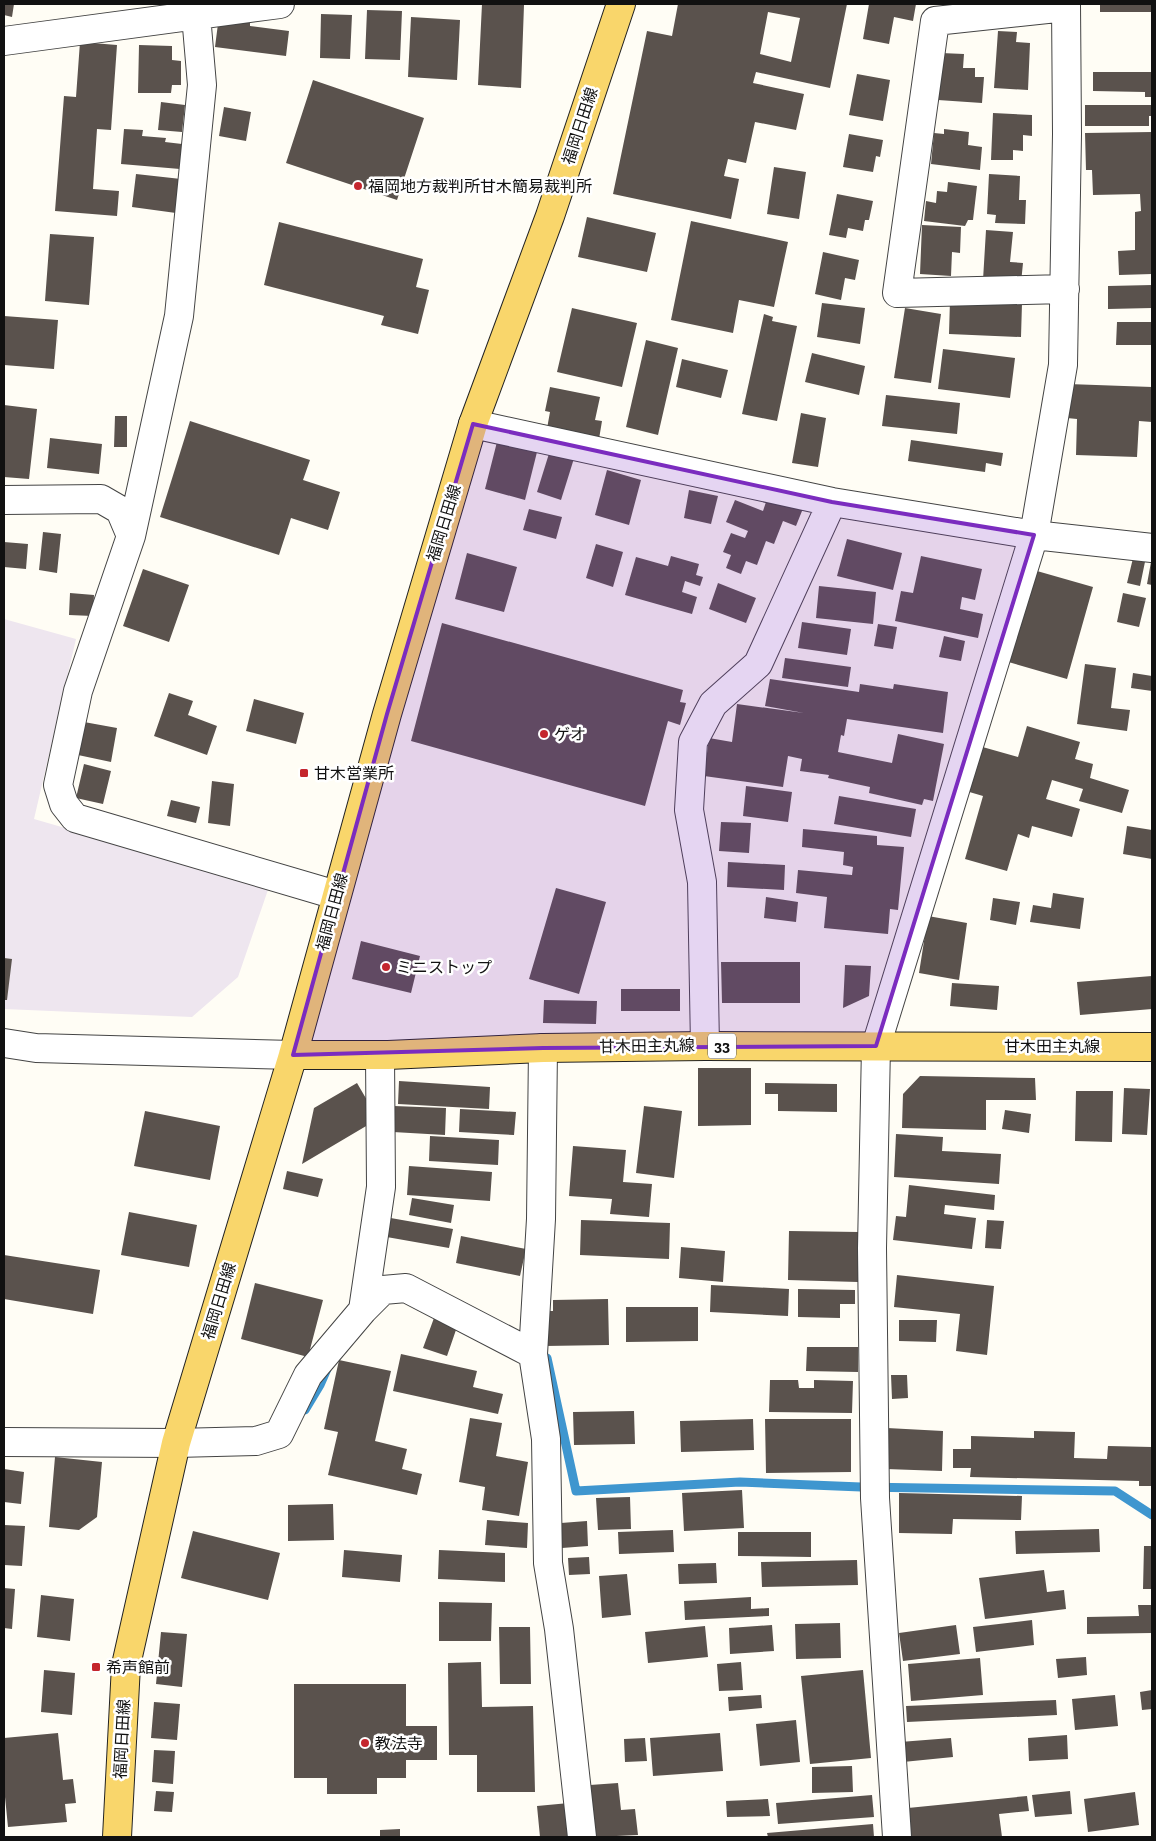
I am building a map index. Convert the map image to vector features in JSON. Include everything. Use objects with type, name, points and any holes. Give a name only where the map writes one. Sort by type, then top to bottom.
[{"type":"main road","name":"福岡日田線","points":[[117,1837],[126,1665],[176,1443],[293,1055],[387,714],[473,424],[550,216],[621,4]]},
{"type":"main road","name":"甘木田主丸線","points":[[293,1055],[380,1055],[544,1048],[705,1046],[1152,1047]]},
{"type":"street","points":[[4,41],[280,4]]},
{"type":"street","points":[[897,1837],[875,1488],[872,1248],[876,1046],[1034,535],[1063,365],[1065,289],[1066,6],[935,21],[897,293],[1065,289]]},
{"type":"street","points":[[196,15],[202,86],[179,316],[131,536],[78,691],[58,785],[64,804],[75,818],[336,895]]},
{"type":"street","points":[[473,424],[832,502],[1034,535],[1152,548]]},
{"type":"street","points":[[4,500],[101,499],[120,510],[131,536]]},
{"type":"street","points":[[705,1046],[702,882],[689,810],[693,742],[713,704],[758,664],[832,502]]},
{"type":"street","points":[[4,1043],[36,1048],[293,1055]]},
{"type":"street","points":[[544,1048],[540,1219],[533,1354],[546,1438],[548,1563],[559,1629],[582,1837]]},
{"type":"street","points":[[363,1310],[381,1187],[380,1055]]},
{"type":"street","points":[[4,1442],[176,1443],[256,1441],[279,1434],[308,1375],[363,1310],[383,1290],[406,1288],[533,1354]]},
{"type":"highlighted area","points":[[473,424],[832,502],[1034,535],[876,1046],[543,1048],[293,1055],[387,714]]},
{"type":"shaded area","points":[[4,619],[76,639],[34,819],[269,887],[238,977],[192,1017],[4,1009]]},
{"type":"building","points":[[4,4],[14,4],[12,17],[4,15]]},
{"type":"building","points":[[482,4],[524,5],[521,88],[478,85]]},
{"type":"building","points":[[678,4],[847,4],[830,88],[756,72],[753,83],[804,94],[796,130],[755,122],[746,163],[728,159],[724,176],[739,179],[731,219],[613,194],[647,31],[672,36]],"holes":[[[768,12],[800,18],[791,62],[760,54]]]},
{"type":"building","points":[[869,4],[916,4],[913,21],[894,17],[889,44],[863,39]]},
{"type":"building","points":[[1100,4],[1152,4],[1152,12],[1100,12]]},
{"type":"building","points":[[367,10],[402,11],[400,60],[365,59]]},
{"type":"building","points":[[321,14],[352,15],[350,59],[320,58]]},
{"type":"building","points":[[219,16],[250,19],[250,26],[289,31],[286,56],[215,47]]},
{"type":"building","points":[[411,17],[460,20],[457,80],[408,77]]},
{"type":"building","points":[[998,31],[1017,32],[1016,42],[1030,43],[1028,90],[994,88]]},
{"type":"building","points":[[80,42],[117,45],[111,130],[97,129],[93,189],[119,191],[117,216],[55,211],[64,96],[76,97]]},
{"type":"building","points":[[139,45],[172,46],[172,60],[181,61],[181,85],[172,85],[171,93],[138,93]]},
{"type":"building","points":[[941,53],[964,54],[963,68],[975,68],[975,77],[984,77],[982,103],[938,100]]},
{"type":"building","points":[[1093,72],[1152,72],[1152,97],[1145,97],[1145,92],[1093,91]]},
{"type":"building","points":[[857,74],[890,80],[883,121],[849,115]]},
{"type":"building","points":[[313,80],[424,118],[397,200],[286,163]]},
{"type":"building","points":[[161,102],[185,105],[182,132],[158,130]]},
{"type":"building","points":[[1085,105],[1152,105],[1152,116],[1149,116],[1149,126],[1085,126]]},
{"type":"building","points":[[224,107],[251,112],[246,141],[219,136]]},
{"type":"building","points":[[993,113],[1032,115],[1032,136],[1023,135],[1023,151],[1013,150],[1013,160],[991,160]]},
{"type":"building","points":[[124,129],[143,130],[142,136],[166,138],[165,142],[182,144],[180,169],[121,164]]},
{"type":"building","points":[[944,129],[969,132],[968,145],[982,147],[980,170],[931,164],[934,133],[944,134]]},
{"type":"building","points":[[1152,132],[1152,274],[1119,275],[1118,251],[1135,250],[1135,212],[1141,211],[1140,194],[1093,195],[1092,170],[1086,170],[1085,133]]},
{"type":"building","points":[[849,134],[883,140],[880,157],[876,156],[873,172],[843,167]]},
{"type":"building","points":[[774,167],[806,172],[799,219],[767,214]]},
{"type":"building","points":[[136,174],[181,179],[176,213],[132,207]]},
{"type":"building","points":[[989,174],[1020,176],[1019,200],[1026,200],[1025,224],[995,223],[996,215],[987,214]]},
{"type":"building","points":[[948,182],[977,186],[973,220],[968,220],[965,226],[924,221],[926,201],[936,203],[937,191],[947,192]]},
{"type":"building","points":[[837,194],[873,201],[869,220],[865,220],[863,231],[848,228],[846,238],[829,235]]},
{"type":"building","points":[[587,217],[656,233],[647,272],[578,257]]},
{"type":"building","points":[[691,221],[788,242],[774,307],[739,300],[733,333],[671,320]]},
{"type":"building","points":[[279,222],[423,259],[416,287],[429,290],[418,334],[381,325],[384,316],[264,285]]},
{"type":"building","points":[[922,225],[961,227],[960,253],[952,252],[951,276],[920,274]]},
{"type":"building","points":[[986,230],[1013,232],[1010,262],[1023,263],[1021,283],[983,280]]},
{"type":"building","points":[[50,234],[94,237],[89,305],[45,301]]},
{"type":"building","points":[[823,252],[859,260],[855,280],[845,278],[841,300],[815,294]]},
{"type":"building","points":[[1152,285],[1152,308],[1108,309],[1108,286]]},
{"type":"building","points":[[950,300],[1022,303],[1021,337],[949,334]]},
{"type":"building","points":[[822,303],[865,308],[860,344],[817,337]]},
{"type":"building","points":[[572,308],[637,323],[622,387],[557,372]]},
{"type":"building","points":[[905,308],[941,314],[931,383],[894,378]]},
{"type":"building","points":[[764,314],[773,317],[772,321],[797,326],[777,421],[742,414]]},
{"type":"building","points":[[4,316],[58,320],[54,369],[4,365]]},
{"type":"building","points":[[1117,322],[1152,322],[1152,345],[1116,345]]},
{"type":"building","points":[[646,340],[678,348],[658,435],[626,427]]},
{"type":"building","points":[[943,349],[1015,358],[1010,398],[938,389]]},
{"type":"building","points":[[812,353],[865,366],[859,395],[805,382]]},
{"type":"building","points":[[682,359],[728,370],[721,398],[676,387]]},
{"type":"building","points":[[1068,384],[1152,387],[1152,422],[1139,421],[1137,457],[1076,455],[1077,419],[1067,418]]},
{"type":"building","points":[[550,387],[600,397],[595,420],[602,421],[598,445],[546,434],[550,412],[545,411]]},
{"type":"building","points":[[886,395],[960,403],[957,434],[882,426]]},
{"type":"building","points":[[4,405],[37,409],[29,479],[4,477]]},
{"type":"building","points":[[801,413],[826,418],[818,467],[792,463]]},
{"type":"building","points":[[115,416],[127,416],[127,447],[114,447]]},
{"type":"building","points":[[190,421],[310,460],[303,480],[340,492],[328,530],[291,518],[279,555],[160,517]]},
{"type":"building","points":[[50,438],[102,444],[99,474],[47,468]]},
{"type":"building","points":[[498,438],[538,448],[525,500],[485,489]]},
{"type":"building","points":[[911,440],[1003,453],[1001,466],[986,463],[985,472],[908,461]]},
{"type":"building","points":[[552,444],[576,452],[561,500],[537,492]]},
{"type":"building","points":[[607,470],[641,480],[629,525],[595,515]]},
{"type":"building","points":[[689,490],[718,496],[711,524],[684,518]]},
{"type":"building","points":[[767,499],[804,506],[796,526],[783,521],[774,544],[766,541],[757,565],[746,561],[741,574],[726,568],[731,555],[723,552],[731,533],[745,538],[748,531],[726,522],[735,500],[763,511]]},
{"type":"building","points":[[529,509],[562,517],[556,539],[523,530]]},
{"type":"building","points":[[43,532],[61,534],[57,573],[39,570]]},
{"type":"building","points":[[847,539],[902,553],[893,590],[837,576]]},
{"type":"building","points":[[4,542],[28,544],[26,569],[4,567]]},
{"type":"building","points":[[596,544],[623,552],[613,587],[586,578]]},
{"type":"building","points":[[467,553],[517,567],[504,612],[455,599]]},
{"type":"building","points":[[1134,554],[1146,557],[1140,586],[1127,583]]},
{"type":"building","points":[[671,556],[699,564],[696,575],[703,577],[700,586],[685,581],[682,592],[697,597],[692,614],[625,595],[636,557],[668,566]]},
{"type":"building","points":[[921,556],[982,569],[975,600],[962,597],[960,609],[983,614],[978,638],[895,621],[901,591],[913,593]]},
{"type":"building","points":[[1152,562],[1152,585],[1147,584]]},
{"type":"building","points":[[143,569],[189,585],[169,642],[123,626]]},
{"type":"building","points":[[1030,569],[1093,587],[1067,679],[1005,661]]},
{"type":"building","points":[[718,583],[756,598],[746,623],[709,609]]},
{"type":"building","points":[[819,586],[876,592],[873,624],[816,618]]},
{"type":"building","points":[[70,593],[94,595],[93,616],[69,615]]},
{"type":"building","points":[[1123,593],[1146,598],[1139,627],[1117,622]]},
{"type":"building","points":[[802,622],[851,629],[847,655],[798,648]]},
{"type":"building","points":[[442,623],[683,690],[680,702],[686,703],[680,725],[668,721],[645,806],[411,741]]},
{"type":"building","points":[[878,624],[897,627],[893,649],[874,646]]},
{"type":"building","points":[[944,636],[965,641],[961,661],[939,657]]},
{"type":"building","points":[[785,658],[851,667],[848,687],[782,678]]},
{"type":"building","points":[[1085,664],[1116,668],[1111,708],[1130,710],[1127,731],[1077,724]]},
{"type":"building","points":[[1133,673],[1152,676],[1152,691],[1131,688]]},
{"type":"building","points":[[770,679],[859,692],[860,684],[893,689],[894,684],[948,692],[943,733],[847,719],[844,736],[841,735],[838,752],[892,763],[898,734],[944,744],[933,801],[924,799],[922,805],[869,793],[870,787],[828,778],[829,775],[800,771],[802,759],[788,756],[783,787],[704,776],[709,738],[732,742],[737,704],[804,713],[765,706]]},
{"type":"building","points":[[169,693],[193,701],[188,715],[217,726],[207,755],[154,736]]},
{"type":"building","points":[[254,699],[304,713],[296,744],[246,731]]},
{"type":"building","points":[[84,722],[117,728],[111,762],[78,755]]},
{"type":"building","points":[[1027,726],[1080,742],[1075,759],[1093,764],[1090,778],[1129,790],[1122,813],[1079,801],[1083,789],[1052,780],[1046,799],[1080,809],[1072,837],[1032,826],[1029,838],[1018,834],[1007,871],[965,859],[983,796],[966,791],[979,746],[1018,757]]},
{"type":"building","points":[[84,764],[111,771],[103,804],[76,798]]},
{"type":"building","points":[[212,781],[234,784],[230,826],[208,823]]},
{"type":"building","points":[[746,786],[792,792],[788,822],[743,816]]},
{"type":"building","points":[[839,796],[916,809],[911,837],[834,824]]},
{"type":"building","points":[[171,800],[200,807],[196,823],[167,816]]},
{"type":"building","points":[[721,822],[751,823],[749,853],[719,851]]},
{"type":"building","points":[[1127,826],[1152,830],[1152,859],[1123,854]]},
{"type":"building","points":[[803,829],[877,836],[877,845],[904,847],[898,910],[890,909],[888,934],[824,928],[827,897],[796,893],[798,870],[852,875],[853,867],[843,865],[844,852],[802,847]]},
{"type":"building","points":[[728,862],[785,865],[784,890],[727,887]]},
{"type":"building","points":[[556,888],[606,902],[579,994],[529,979]]},
{"type":"building","points":[[1053,893],[1084,898],[1080,929],[1030,922],[1033,905],[1051,908]]},
{"type":"building","points":[[766,897],[798,902],[796,922],[764,918]]},
{"type":"building","points":[[993,898],[1020,902],[1016,925],[990,920]]},
{"type":"building","points":[[928,916],[967,923],[959,980],[919,973]]},
{"type":"building","name":"ミニストップ","points":[[361,941],[420,956],[411,993],[352,979]]},
{"type":"building","points":[[4,958],[12,959],[7,1000],[4,1000]]},
{"type":"building","points":[[721,962],[800,962],[800,1003],[722,1003]]},
{"type":"building","points":[[845,965],[871,966],[869,996],[843,1008]]},
{"type":"building","points":[[1152,976],[1152,1009],[1080,1015],[1077,982]]},
{"type":"building","points":[[952,983],[999,986],[997,1010],[950,1006]]},
{"type":"building","points":[[621,989],[680,989],[680,1011],[621,1011]]},
{"type":"building","points":[[544,1000],[597,1001],[596,1024],[543,1023]]},
{"type":"building","points":[[698,1068],[751,1068],[751,1125],[698,1126]]},
{"type":"building","points":[[920,1076],[1035,1078],[1036,1100],[986,1100],[986,1130],[902,1128],[903,1094]]},
{"type":"building","points":[[399,1081],[490,1087],[489,1109],[398,1104]]},
{"type":"building","points":[[357,1083],[378,1119],[302,1164],[314,1108]]},
{"type":"building","points":[[765,1083],[837,1084],[837,1112],[778,1111],[778,1094],[765,1094]]},
{"type":"building","points":[[1124,1088],[1150,1089],[1147,1135],[1122,1134]]},
{"type":"building","points":[[1076,1091],[1113,1091],[1112,1142],[1075,1141]]},
{"type":"building","points":[[394,1106],[446,1108],[445,1135],[393,1132]]},
{"type":"building","points":[[644,1106],[682,1111],[674,1178],[636,1173]]},
{"type":"building","points":[[460,1109],[516,1112],[514,1135],[459,1132]]},
{"type":"building","points":[[1005,1110],[1031,1114],[1029,1133],[1002,1129]]},
{"type":"building","points":[[145,1111],[220,1126],[210,1180],[134,1166]]},
{"type":"building","points":[[896,1134],[943,1137],[942,1151],[1001,1154],[999,1184],[894,1177]]},
{"type":"building","points":[[430,1136],[499,1140],[498,1165],[429,1161]]},
{"type":"building","points":[[573,1146],[626,1150],[623,1182],[652,1184],[649,1217],[610,1214],[612,1199],[569,1196]]},
{"type":"building","points":[[409,1166],[492,1172],[490,1201],[407,1195]]},
{"type":"building","points":[[287,1171],[323,1179],[318,1197],[283,1189]]},
{"type":"building","points":[[909,1185],[995,1195],[994,1210],[945,1205],[944,1214],[976,1218],[972,1249],[893,1240],[896,1216],[906,1217]]},
{"type":"building","points":[[412,1198],[454,1205],[451,1223],[409,1215]]},
{"type":"building","points":[[129,1212],[197,1225],[189,1267],[121,1255]]},
{"type":"building","points":[[385,1217],[453,1229],[449,1248],[381,1236]]},
{"type":"building","points":[[581,1220],[670,1223],[669,1259],[580,1255]]},
{"type":"building","points":[[987,1220],[1004,1221],[1001,1249],[985,1248]]},
{"type":"building","points":[[789,1231],[859,1232],[858,1282],[788,1280]]},
{"type":"building","points":[[461,1236],[526,1249],[520,1276],[456,1263]]},
{"type":"building","points":[[681,1247],[725,1251],[723,1282],[679,1278]]},
{"type":"building","points":[[4,1255],[100,1270],[93,1314],[4,1299]]},
{"type":"building","points":[[897,1275],[994,1286],[987,1355],[956,1351],[960,1314],[894,1307]]},
{"type":"building","points":[[255,1283],[323,1300],[308,1357],[241,1339]]},
{"type":"building","points":[[711,1285],[789,1289],[788,1316],[710,1312]]},
{"type":"building","points":[[798,1289],[855,1290],[855,1304],[840,1304],[840,1318],[798,1317]]},
{"type":"building","points":[[608,1299],[609,1345],[545,1346],[545,1311],[553,1311],[553,1300]]},
{"type":"building","points":[[626,1307],[698,1307],[698,1341],[626,1342]]},
{"type":"building","points":[[434,1318],[457,1327],[447,1356],[423,1348]]},
{"type":"building","points":[[899,1320],[937,1320],[936,1342],[899,1341]]},
{"type":"building","points":[[807,1347],[858,1347],[858,1372],[806,1371]]},
{"type":"building","points":[[401,1354],[477,1371],[473,1387],[503,1394],[498,1414],[393,1391]]},
{"type":"building","points":[[339,1360],[391,1371],[375,1441],[407,1449],[402,1469],[422,1474],[417,1495],[328,1475],[338,1432],[324,1429]]},
{"type":"building","points":[[891,1375],[907,1375],[908,1398],[892,1399]]},
{"type":"building","points":[[770,1380],[798,1380],[799,1388],[814,1388],[814,1380],[853,1381],[852,1413],[769,1412]]},
{"type":"building","points":[[634,1411],[635,1444],[574,1445],[573,1412]]},
{"type":"building","points":[[470,1418],[502,1423],[496,1456],[528,1462],[519,1516],[482,1510],[485,1487],[459,1482]]},
{"type":"building","points":[[753,1419],[754,1450],[681,1452],[680,1421]]},
{"type":"building","points":[[765,1419],[851,1419],[851,1472],[766,1473]]},
{"type":"building","points":[[887,1428],[943,1431],[942,1471],[886,1469]]},
{"type":"building","points":[[1034,1431],[1075,1432],[1074,1458],[1107,1459],[1108,1446],[1152,1447],[1152,1486],[1139,1486],[1139,1481],[970,1477],[971,1468],[953,1468],[953,1449],[971,1449],[971,1436],[1034,1438]]},
{"type":"building","points":[[55,1457],[102,1462],[97,1517],[79,1530],[49,1527]]},
{"type":"building","points":[[4,1469],[24,1472],[21,1504],[4,1502]]},
{"type":"building","points":[[742,1490],[744,1528],[684,1531],[682,1493]]},
{"type":"building","points":[[899,1493],[1022,1496],[1021,1520],[953,1519],[952,1534],[899,1533]]},
{"type":"building","points":[[630,1497],[631,1529],[598,1530],[596,1498]]},
{"type":"building","points":[[333,1504],[334,1540],[288,1541],[288,1505]]},
{"type":"building","points":[[487,1520],[528,1523],[527,1548],[485,1545]]},
{"type":"building","points":[[587,1521],[588,1546],[562,1548],[561,1523]]},
{"type":"building","points":[[4,1525],[25,1526],[22,1566],[4,1565]]},
{"type":"building","points":[[1099,1529],[1100,1552],[1016,1554],[1015,1531]]},
{"type":"building","points":[[673,1530],[674,1552],[619,1554],[618,1532]]},
{"type":"building","points":[[193,1531],[280,1553],[268,1600],[181,1578]]},
{"type":"building","points":[[738,1532],[811,1532],[811,1557],[738,1556]]},
{"type":"building","points":[[1144,1546],[1152,1546],[1152,1589],[1143,1589]]},
{"type":"building","points":[[344,1550],[402,1555],[400,1582],[342,1577]]},
{"type":"building","points":[[439,1550],[505,1553],[505,1582],[438,1579]]},
{"type":"building","points":[[589,1557],[590,1574],[569,1575],[568,1558]]},
{"type":"building","points":[[857,1560],[858,1585],[762,1587],[761,1562]]},
{"type":"building","points":[[716,1563],[717,1583],[679,1584],[678,1564]]},
{"type":"building","points":[[1044,1570],[1047,1592],[1064,1590],[1066,1609],[985,1619],[979,1578]]},
{"type":"building","points":[[627,1574],[631,1615],[602,1618],[599,1576]]},
{"type":"building","points":[[4,1588],[15,1589],[12,1629],[4,1628]]},
{"type":"building","points":[[41,1595],[74,1599],[70,1641],[37,1637]]},
{"type":"building","points":[[751,1597],[751,1609],[769,1608],[769,1616],[685,1620],[684,1601]]},
{"type":"building","points":[[439,1602],[492,1603],[491,1641],[439,1641]]},
{"type":"building","points":[[1138,1605],[1152,1605],[1152,1633],[1087,1634],[1087,1617],[1139,1616]]},
{"type":"building","points":[[1032,1620],[1034,1645],[976,1652],[973,1627]]},
{"type":"building","points":[[840,1623],[841,1658],[796,1659],[795,1624]]},
{"type":"building","points":[[772,1625],[774,1651],[730,1654],[729,1628]]},
{"type":"building","points":[[956,1625],[960,1654],[903,1661],[899,1633]]},
{"type":"building","points":[[705,1626],[708,1657],[648,1663],[645,1632]]},
{"type":"building","points":[[499,1627],[530,1627],[531,1684],[500,1684]]},
{"type":"building","points":[[161,1632],[187,1634],[182,1687],[156,1684]]},
{"type":"building","points":[[1086,1657],[1087,1675],[1058,1678],[1056,1659]]},
{"type":"building","points":[[980,1658],[983,1695],[911,1701],[908,1664]]},
{"type":"building","points":[[481,1662],[482,1707],[533,1706],[535,1792],[477,1792],[477,1755],[449,1755],[448,1663]]},
{"type":"building","points":[[741,1662],[743,1690],[719,1691],[717,1664]]},
{"type":"building","points":[[44,1670],[75,1673],[72,1715],[41,1712]]},
{"type":"building","points":[[863,1670],[871,1758],[810,1764],[801,1676]]},
{"type":"building","name":"教法寺","points":[[294,1684],[406,1684],[406,1726],[437,1726],[437,1760],[406,1760],[406,1778],[377,1778],[377,1794],[327,1794],[327,1778],[294,1778]]},
{"type":"building","points":[[1152,1690],[1152,1709],[1142,1710],[1140,1692]]},
{"type":"building","points":[[761,1695],[762,1708],[729,1711],[728,1697]]},
{"type":"building","points":[[1115,1695],[1118,1726],[1075,1730],[1072,1699]]},
{"type":"building","points":[[1056,1700],[1057,1715],[907,1722],[906,1706]]},
{"type":"building","points":[[154,1702],[180,1704],[177,1740],[151,1738]]},
{"type":"building","points":[[796,1720],[800,1762],[760,1766],[756,1724]]},
{"type":"building","points":[[58,1733],[63,1780],[73,1779],[76,1803],[65,1804],[67,1822],[8,1827],[4,1787],[4,1738]]},
{"type":"building","points":[[720,1733],[723,1771],[653,1776],[650,1738]]},
{"type":"building","points":[[1067,1735],[1068,1759],[1029,1761],[1028,1738]]},
{"type":"building","points":[[645,1738],[647,1761],[625,1762],[624,1739]]},
{"type":"building","points":[[951,1738],[953,1757],[903,1762],[900,1742]]},
{"type":"building","points":[[154,1750],[175,1751],[173,1784],[152,1782]]},
{"type":"building","points":[[852,1766],[853,1792],[812,1793],[812,1767]]},
{"type":"building","points":[[618,1783],[621,1810],[635,1809],[638,1835],[595,1837],[590,1785]]},
{"type":"building","points":[[156,1791],[174,1792],[172,1812],[154,1811]]},
{"type":"building","points":[[1070,1791],[1072,1814],[1035,1817],[1032,1795]]},
{"type":"building","points":[[1135,1792],[1139,1825],[1088,1832],[1084,1799]]},
{"type":"building","points":[[872,1795],[874,1817],[778,1824],[776,1803]]},
{"type":"building","points":[[1027,1796],[1029,1811],[999,1814],[1002,1837],[901,1837],[898,1809]]},
{"type":"building","points":[[768,1799],[770,1816],[727,1817],[726,1801]]},
{"type":"building","points":[[569,1803],[573,1836],[540,1837],[537,1806]]},
{"type":"building","points":[[873,1824],[874,1837],[768,1837],[767,1833]]},
{"type":"building","points":[[400,1829],[400,1837],[380,1837],[380,1830]]},
{"type":"waterway","points":[[547,1358],[576,1491],[740,1482],[861,1487],[1115,1491],[1152,1515]]},
{"type":"waterway","points":[[305,1410],[327,1369]]},
{"type":"place","name":"福岡地方裁判所甘木簡易裁判所","points":[[358,186]]},
{"type":"place","name":"ゲオ","points":[[544,734]]},
{"type":"place","name":"甘木営業所","points":[[304,773]]},
{"type":"place","name":"ミニストップ","points":[[386,967]]},
{"type":"place","name":"希声館前","points":[[96,1667]]},
{"type":"place","name":"教法寺","points":[[365,1743]]}]
